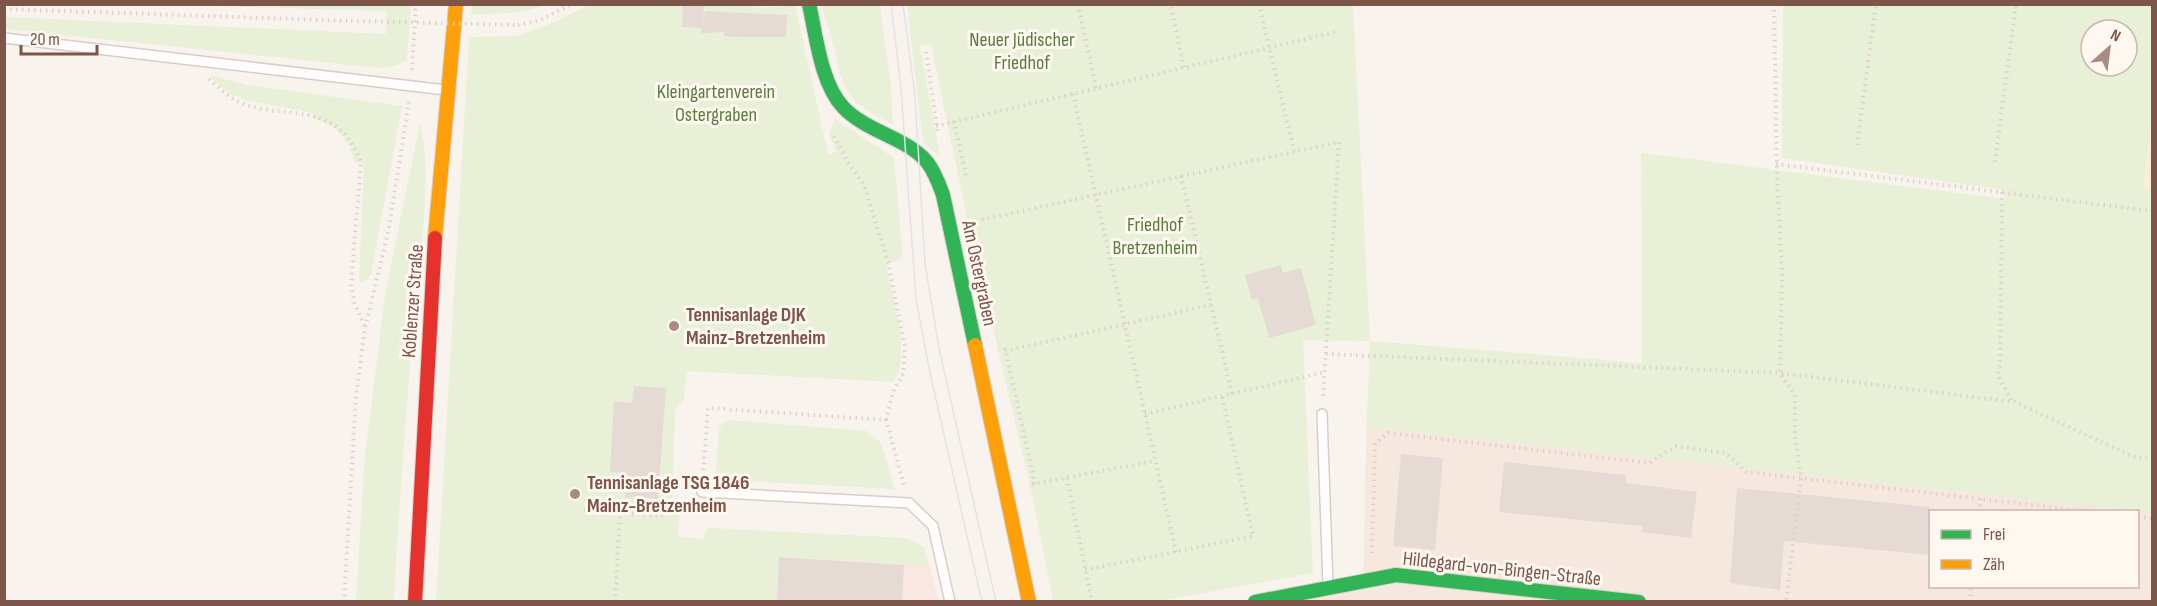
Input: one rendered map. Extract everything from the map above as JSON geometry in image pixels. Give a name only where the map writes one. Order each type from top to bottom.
[{"type":"street","name":"Koblenzer Straße","points":[[415,602],[423,424],[446,90],[456,4]]},
{"type":"street","name":"Am Ostergraben","points":[[809,4],[823,60],[839,102],[846,110],[874,129],[918,152],[932,167],[943,195],[1029,602]]},
{"type":"street","name":"Hildegard-von-Bingen-Straße","points":[[1255,602],[1396,575],[1639,602]]},
{"type":"lane","points":[[4,38],[446,90]]},
{"type":"lane","points":[[1322,414],[1328,587]]},
{"type":"lane","points":[[702,492],[909,504],[933,526],[950,602]]},
{"type":"path","points":[[344,602],[356,396],[365,328],[389,228],[411,86],[416,4]]},
{"type":"path","points":[[4,9],[518,25],[540,20],[572,4]]},
{"type":"path","points":[[1078,4],[1096,88]]},
{"type":"path","points":[[1259,4],[1294,151]]},
{"type":"path","points":[[1774,4],[1776,164],[1782,275],[1780,373],[1795,395],[1795,435],[1801,479],[1786,602]]},
{"type":"path","points":[[1857,145],[1876,4]]},
{"type":"path","points":[[1995,162],[2016,4]]},
{"type":"path","points":[[1171,7],[1184,68]]},
{"type":"path","points":[[936,126],[1336,32]]},
{"type":"path","points":[[926,52],[939,142]]},
{"type":"path","points":[[204,62],[205,76],[233,100],[245,105],[317,117],[343,130],[354,145],[361,162],[351,285],[355,305],[365,328]]},
{"type":"path","points":[[1073,94],[1176,552]]},
{"type":"path","points":[[832,129],[849,164],[864,185],[888,262],[903,338],[905,361],[903,374],[893,392],[886,420],[909,504]]},
{"type":"path","points":[[969,223],[1339,142],[1322,414]]},
{"type":"path","points":[[1776,164],[2152,211]]},
{"type":"path","points":[[1181,176],[1232,394]]},
{"type":"path","points":[[2002,192],[1998,376],[2013,402]]},
{"type":"path","points":[[1005,351],[1211,305]]},
{"type":"path","points":[[1326,354],[1780,373],[2013,402],[2134,457],[2152,459]]},
{"type":"path","points":[[1145,414],[1324,372]]},
{"type":"path","points":[[1085,570],[1253,536],[1222,396]]},
{"type":"path","points":[[584,510],[665,516],[667,479],[673,479],[702,492],[708,408],[886,420]]},
{"type":"path","points":[[1372,578],[1375,444],[1388,434],[1649,464],[1676,446],[1726,453],[1746,472],[2077,510]]},
{"type":"path","points":[[1030,485],[1155,460]]},
{"type":"path","points":[[1067,478],[1092,602]]},
{"type":"path","points":[[1979,510],[1981,498]]},
{"type":"path","points":[[615,602],[620,513]]},
{"type":"shaded area","points":[[1367,405],[2152,499],[2152,601],[1300,602],[1363,589]]},
{"type":"shaded area","points":[[779,557],[929,565],[939,601],[777,602]]},
{"type":"green space","points":[[472,4],[546,5],[518,12],[471,14]]},
{"type":"green space","name":"Kleingartenverein Ostergraben","points":[[747,4],[766,7],[795,5],[828,154],[836,152],[829,134],[835,119],[894,158],[903,258],[886,265],[899,326],[901,360],[898,373],[892,382],[687,371],[684,400],[675,409],[672,505],[680,506],[678,537],[705,539],[704,534],[708,528],[907,538],[924,547],[929,565],[780,557],[777,601],[436,602],[469,37],[517,36],[557,21],[588,5]]},
{"type":"green space","points":[[179,5],[411,5],[407,60],[396,66],[380,68],[5,29],[5,17],[386,34],[387,11]]},
{"type":"green space","points":[[821,5],[880,5],[891,88],[893,124],[863,108],[847,90],[838,68]]},
{"type":"green space","name":"Friedhof Bretzenheim","points":[[907,5],[1353,5],[1370,341],[1303,340],[1313,573],[1159,601],[1053,601],[1030,485],[968,223],[931,44],[920,46],[940,157],[923,143]]},
{"type":"green space","points":[[1783,5],[2152,5],[2152,513],[1367,427],[1370,341],[1642,363],[1641,153],[2006,199],[2003,190],[1782,158]]},
{"type":"green space","points":[[211,75],[247,85],[402,106],[372,269],[370,276],[362,283],[359,280],[364,164],[355,163],[341,134],[329,125],[313,119],[313,113],[246,100],[232,95],[212,79]]},
{"type":"green space","points":[[420,123],[425,165],[424,213],[406,416],[394,601],[356,602],[364,465],[385,295]]},
{"type":"green space","points":[[728,420],[867,431],[881,443],[895,489],[722,480],[716,472],[719,427]]},
{"type":"sand","points":[[2152,114],[2152,189],[2143,188]]},
{"type":"building","points":[[683,4],[704,4],[703,22],[705,11],[787,15],[786,37],[724,36],[724,32],[701,33],[702,28],[682,27]]},
{"type":"building","points":[[1281,265],[1283,273],[1301,268],[1316,325],[1269,338],[1258,298],[1252,300],[1245,275]]},
{"type":"building","points":[[634,386],[666,388],[658,499],[625,497],[626,473],[610,472],[614,401],[632,403]]},
{"type":"building","points":[[1401,454],[1443,458],[1435,550],[1393,546]]},
{"type":"building","points":[[1504,462],[1626,475],[1626,483],[1697,492],[1691,538],[1642,532],[1643,526],[1499,512]]},
{"type":"building","points":[[1737,488],[1930,507],[1929,555],[1784,541],[1780,590],[1730,583]]},
{"type":"building","points":[[779,557],[904,565],[902,602],[777,602]]},
{"type":"tram line","points":[[891,4],[901,88],[916,299],[930,373],[982,602]]},
{"type":"tram line","points":[[903,4],[915,96],[925,264],[939,348],[996,602]]},
{"type":"traffic: fast","points":[[809,4],[824,72],[829,86],[843,107],[863,123],[919,154],[935,174],[943,195],[975,345]]},
{"type":"traffic: fast","points":[[1255,602],[1396,575],[1639,602]]},
{"type":"traffic: slow","points":[[435,238],[456,4]]},
{"type":"traffic: slow","points":[[975,345],[1029,602]]},
{"type":"traffic: jam","points":[[415,602],[435,238]]},
{"type":"place","name":"Tennisanlage DJK Mainz-Bretzenheim","points":[[674,326]]},
{"type":"place","name":"Tennisanlage TSG 1846 Mainz-Bretzenheim","points":[[575,494]]},
{"type":"park label","name":"Neuer Jüdischer Friedhof","points":[[1022,50]]}]
